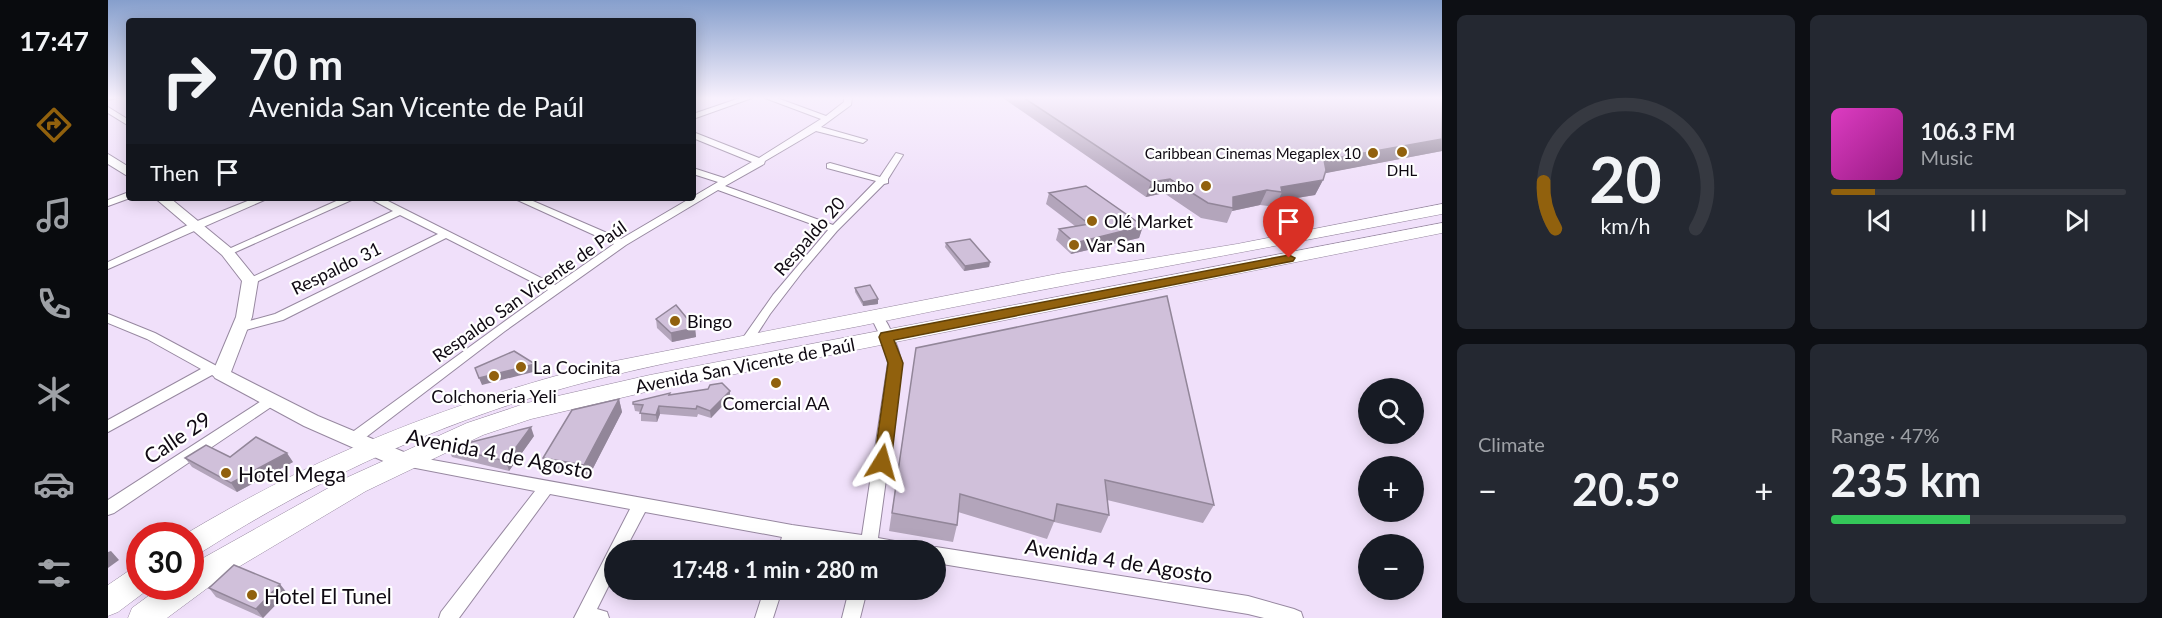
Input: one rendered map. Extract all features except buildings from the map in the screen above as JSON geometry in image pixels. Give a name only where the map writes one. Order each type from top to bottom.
[{"type":"main road","points":[[108,158],[126,171]]},
{"type":"main road","points":[[166,201],[227,252],[250,281],[250,299],[242,327],[217,372]]},
{"type":"main road","name":"Avenida San Vicente de Paúl","points":[[204,536],[360,444],[556,382],[876,315],[1442,209]]},
{"type":"main road","name":"Avenida San Vicente de Paúl","points":[[204,573],[298,517],[404,461],[475,429],[527,411],[650,383],[1442,228]]},
{"type":"main road","name":"Avenida 4 de Agosto","points":[[217,372],[269,401],[360,444],[404,461]]},
{"type":"main road","points":[[108,602],[126,589]]},
{"type":"main road","points":[[143,618],[167,600]]},
{"type":"street","points":[[815,128],[863,140]]},
{"type":"street","name":"Respaldo San Vicente de Paúl","points":[[696,201],[815,128]]},
{"type":"street","points":[[696,136],[761,162]]},
{"type":"street","name":"Respaldo 20","points":[[746,342],[765,311],[835,229],[885,180],[899,155]]},
{"type":"street","points":[[830,166],[885,180]]},
{"type":"street","points":[[696,172],[835,229]]},
{"type":"street","points":[[108,203],[126,196]]},
{"type":"street","points":[[108,266],[194,225],[256,201]]},
{"type":"street","points":[[227,252],[344,201]]},
{"type":"street","points":[[379,201],[557,290]]},
{"type":"street","points":[[527,201],[622,243]]},
{"type":"street","name":"Respaldo San Vicente de Paúl","points":[[360,444],[501,328],[622,243],[695,201]]},
{"type":"street","points":[[250,281],[399,212]]},
{"type":"street","name":"Respaldo 31","points":[[242,327],[279,316],[444,235]]},
{"type":"street","points":[[869,540],[895,363],[876,315]]},
{"type":"street","name":"Avenida 4 de Agosto","points":[[108,318],[151,336],[217,372]]},
{"type":"street","points":[[108,427],[217,372]]},
{"type":"street","name":"Calle 29","points":[[108,508],[269,401]]},
{"type":"street","name":"Avenida 4 de Agosto","points":[[404,461],[546,488],[641,502],[835,540]]},
{"type":"street","points":[[448,618],[546,488]]},
{"type":"street","points":[[622,540],[641,502]]},
{"type":"street","points":[[789,540],[792,531]]},
{"type":"street","name":"Avenida 4 de Agosto","points":[[946,557],[1294,618]]},
{"type":"street","points":[[589,617],[604,581]]},
{"type":"street","points":[[764,618],[770,600]]},
{"type":"street","points":[[851,618],[856,600]]},
{"type":"place","name":"DHL","points":[[1402,152]]},
{"type":"place","name":"Caribbean Cinemas Megaplex 10","points":[[1373,153]]},
{"type":"place","name":"Jumbo","points":[[1206,186]]},
{"type":"place","name":"Olé Market","points":[[1092,221]]},
{"type":"place","name":"Var San","points":[[1074,245]]},
{"type":"place","name":"Bingo","points":[[675,321]]},
{"type":"place","name":"La Cocinita","points":[[521,367]]},
{"type":"place","name":"Colchoneria Yeli","points":[[494,376]]},
{"type":"place","name":"Comercial AA","points":[[776,383]]},
{"type":"place","name":"Hotel Mega","points":[[226,473]]},
{"type":"place","name":"Hotel El Tunel","points":[[252,595]]},
{"type":"route","points":[[882,462],[895,363],[892,348],[886,337],[1289,258]]}]
